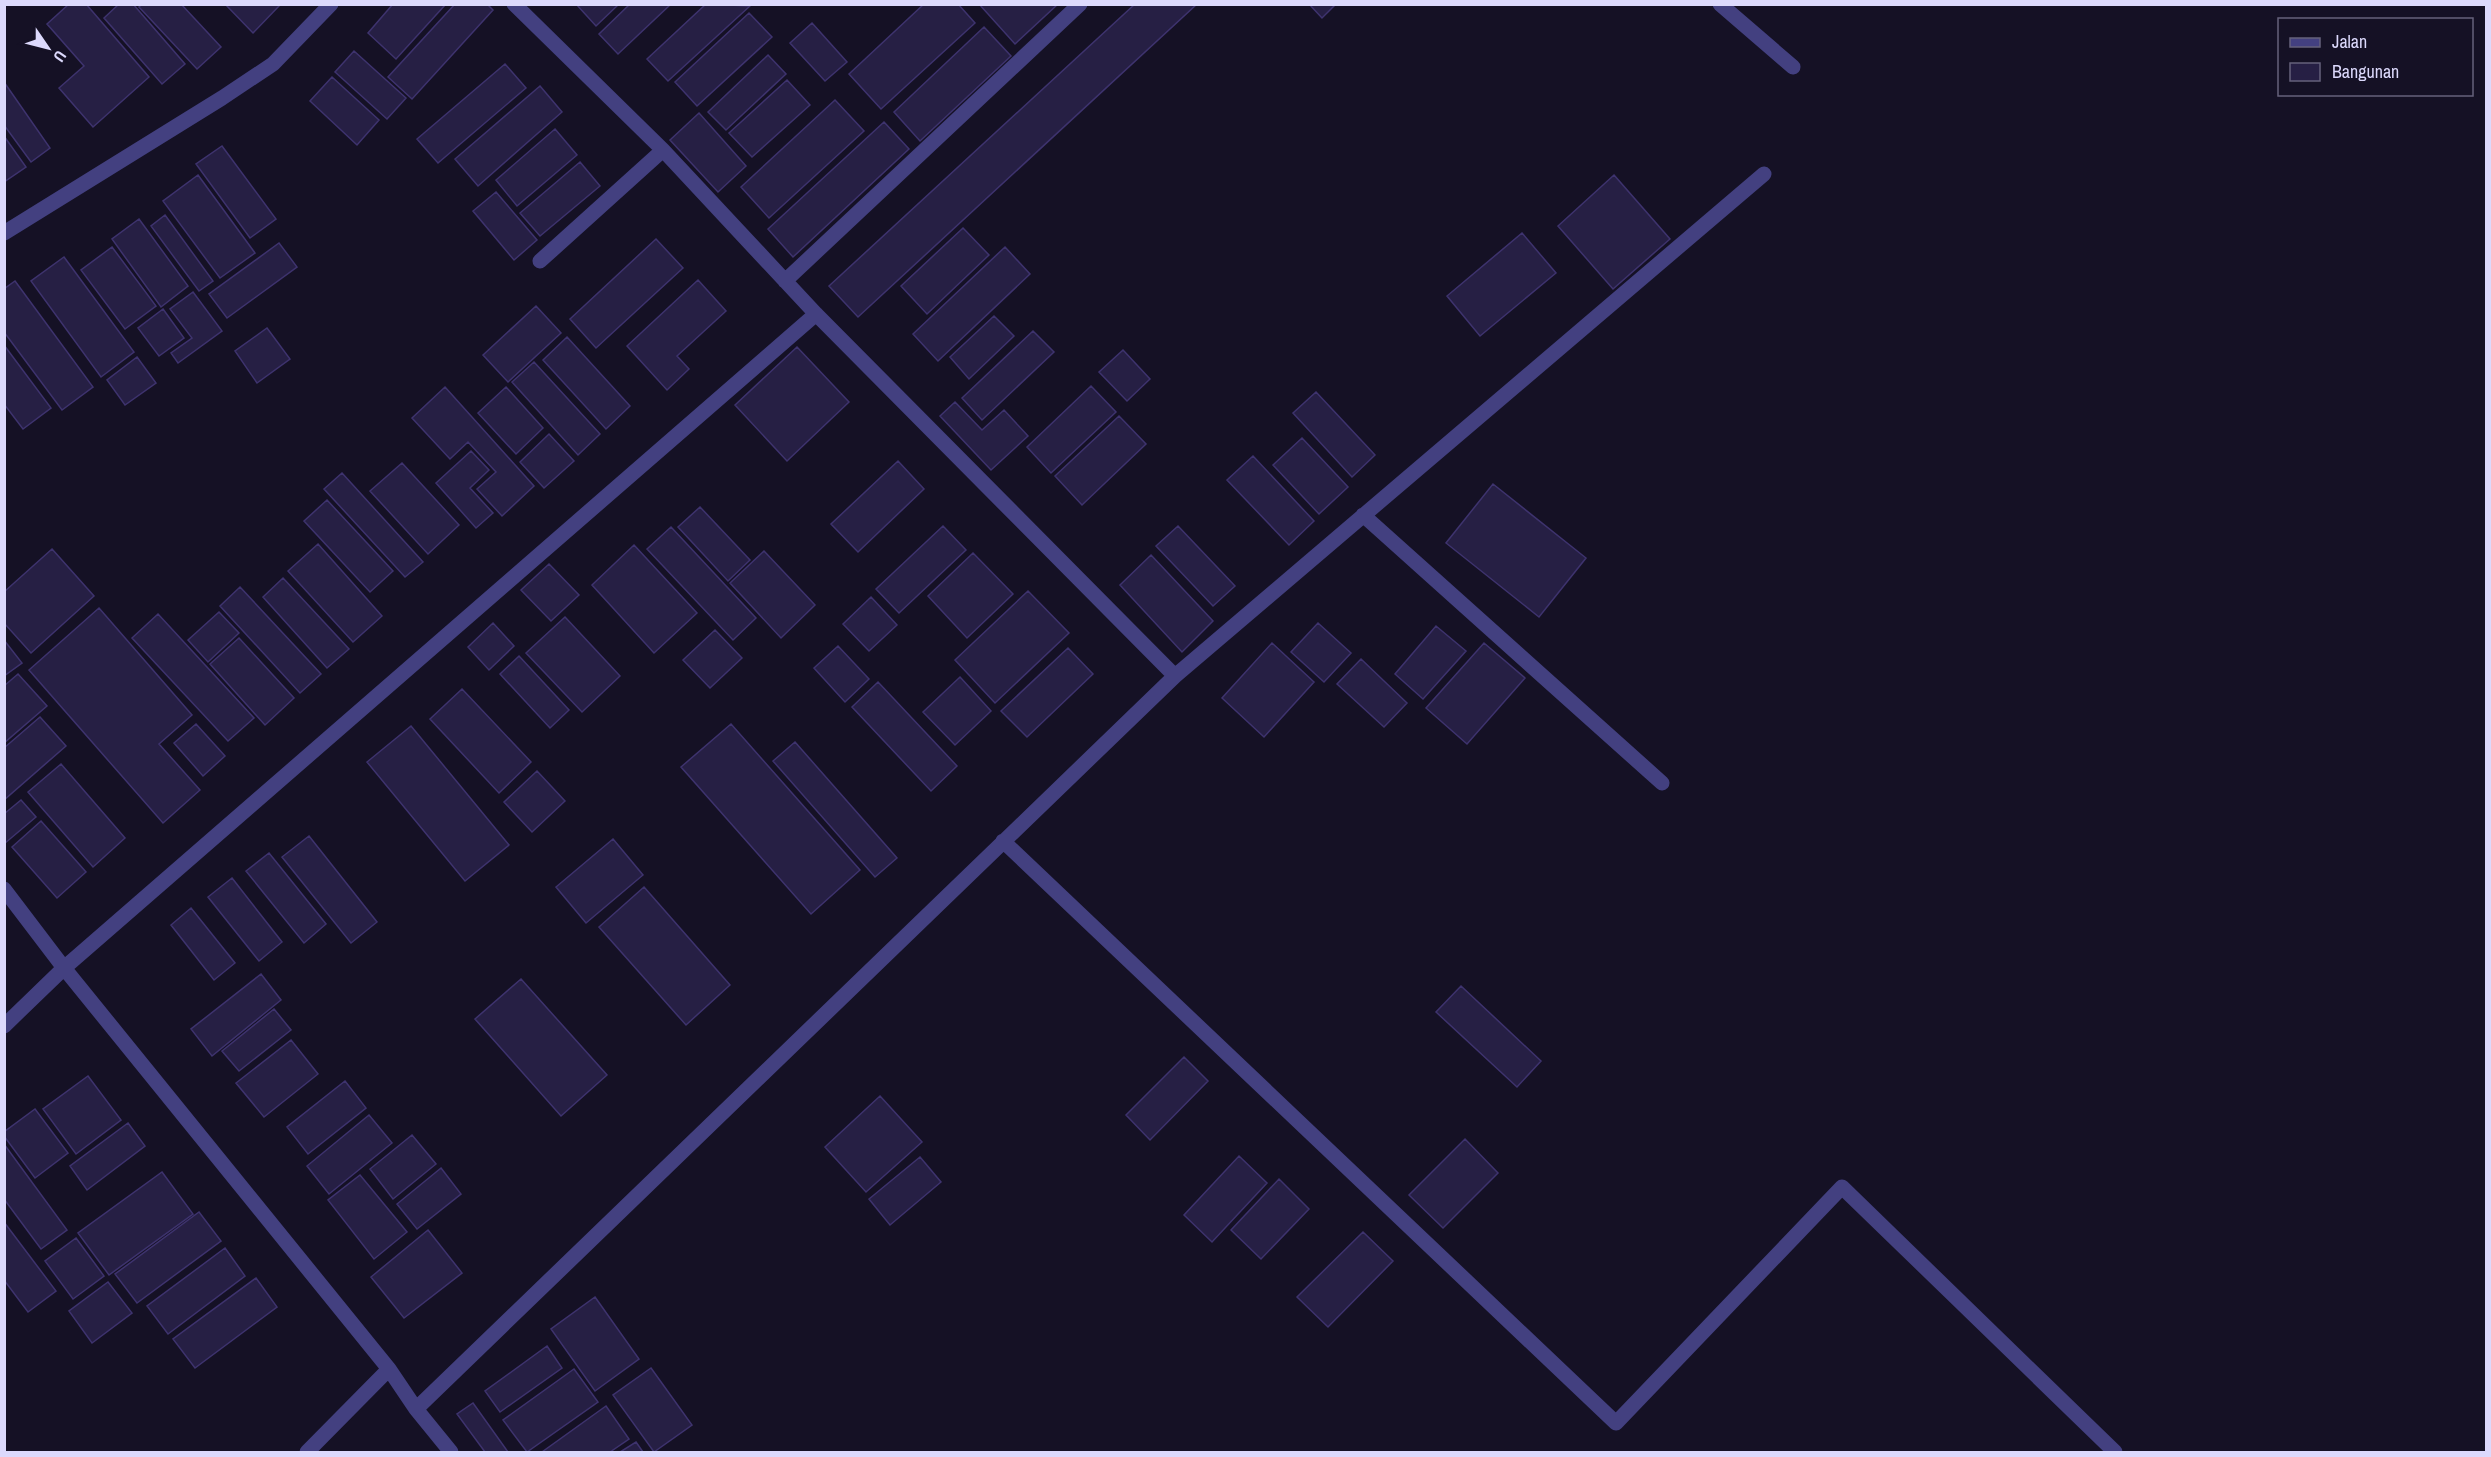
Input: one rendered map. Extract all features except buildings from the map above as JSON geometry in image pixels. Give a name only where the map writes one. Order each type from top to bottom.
[{"type":"street","points":[[4,233],[273,64],[331,4]]},
{"type":"street","points":[[514,4],[663,150],[816,314],[1175,676]]},
{"type":"street","points":[[785,281],[1080,4]]},
{"type":"street","points":[[1720,4],[1793,67]]},
{"type":"street","points":[[540,261],[663,150]]},
{"type":"street","points":[[416,1409],[1175,676],[1764,174]]},
{"type":"street","points":[[4,1026],[64,968],[816,314]]},
{"type":"street","points":[[1363,515],[1662,783]]},
{"type":"street","points":[[1003,841],[1616,1423],[1842,1186],[2115,1452]]},
{"type":"street","points":[[4,889],[64,968],[389,1369],[416,1409],[451,1452]]},
{"type":"street","points":[[307,1452],[389,1369]]}]
